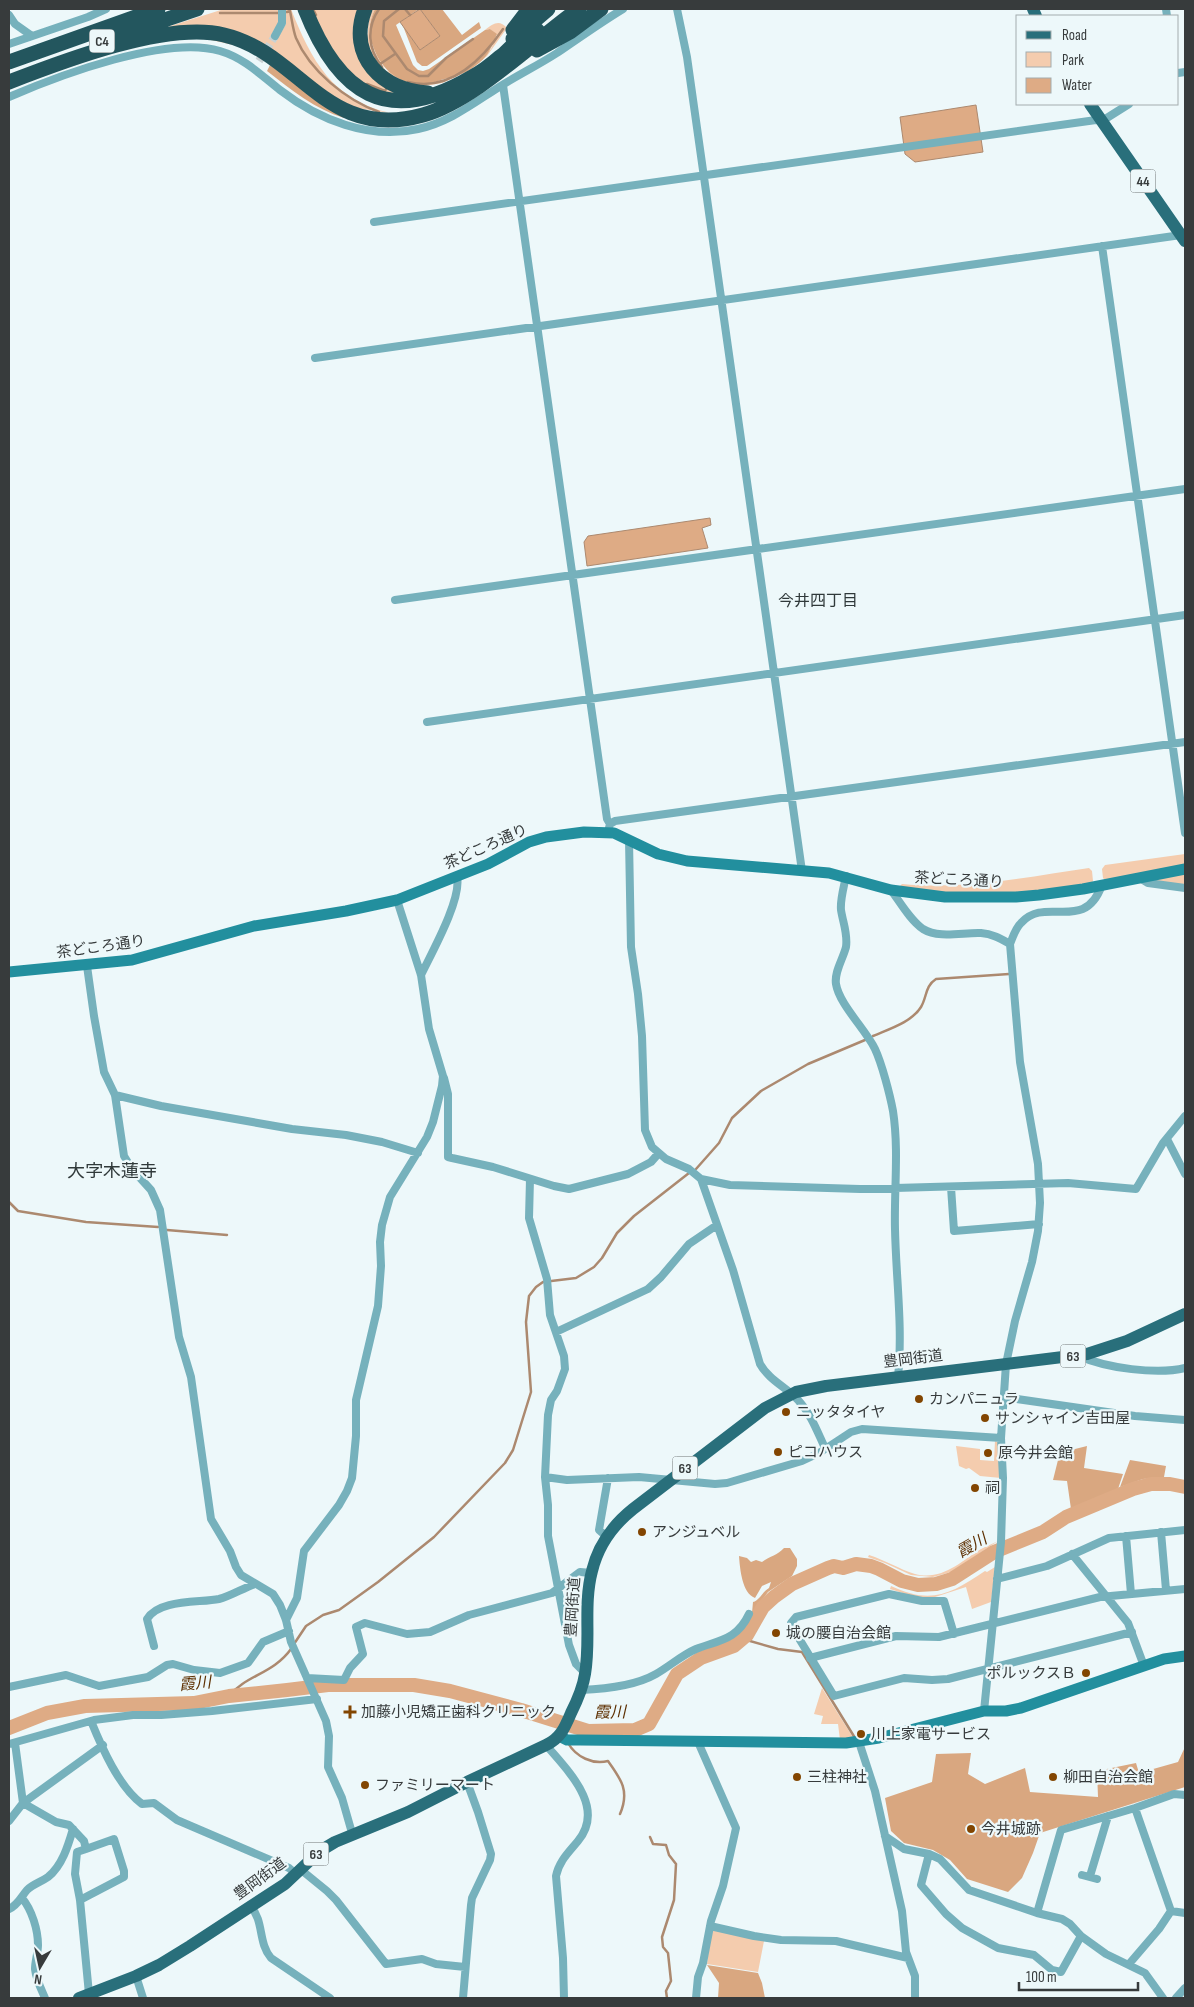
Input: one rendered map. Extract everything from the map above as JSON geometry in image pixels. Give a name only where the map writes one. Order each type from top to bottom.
[{"type":"highway","points":[[88,33],[142,9]]},
{"type":"highway","name":"C4","points":[[9,62],[158,9]]},
{"type":"highway","name":"C4","points":[[9,75],[197,9]]},
{"type":"highway","points":[[297,9],[309,37],[324,63],[341,83],[358,95],[382,105],[411,109],[430,107],[456,100]]},
{"type":"highway","points":[[305,9],[317,38],[341,73],[360,88],[378,96],[400,101],[420,100],[443,92],[471,78],[514,63],[570,32],[601,9]]},
{"type":"highway","points":[[366,9],[361,25],[361,40],[366,56],[376,72],[385,81],[402,89],[421,92],[443,92]]},
{"type":"highway","points":[[497,69],[510,38],[528,9]]},
{"type":"highway","points":[[510,38],[538,9]]},
{"type":"highway","points":[[510,38],[548,9]]},
{"type":"highway","points":[[510,38],[527,33],[558,9]]},
{"type":"highway","points":[[497,69],[499,59],[517,42],[532,35],[569,9]]},
{"type":"highway","points":[[9,82],[73,59],[117,46],[166,34],[200,31],[224,35],[251,46],[276,61],[324,99],[342,108],[363,116],[386,119],[409,118],[429,113],[456,100],[579,9]]},
{"type":"highway","points":[[514,63],[590,9]]},
{"type":"main road","name":"44","points":[[1091,105],[1183,238]]},
{"type":"main road","name":"豊岡街道","points":[[92,1995],[159,1965],[251,1907],[285,1884],[320,1851],[352,1834],[401,1815],[546,1746],[564,1728],[581,1690],[585,1673],[588,1594],[591,1572],[598,1553],[607,1537],[628,1513],[756,1414],[792,1394],[819,1387],[1077,1356],[1106,1349],[1127,1341],[1185,1314]]},
{"type":"street","points":[[9,44],[106,9]]},
{"type":"street","points":[[275,36],[282,23],[282,9]]},
{"type":"street","points":[[9,97],[109,60],[176,47],[194,46],[219,50],[256,64],[297,102],[312,111],[360,129],[388,132],[418,129],[447,120],[470,107],[497,69],[556,54],[623,9]]},
{"type":"street","points":[[677,9],[687,57],[802,871]]},
{"type":"street","points":[[9,14],[14,24],[32,36]]},
{"type":"street","points":[[497,69],[521,202],[609,828]]},
{"type":"street","points":[[374,222],[1096,120],[1102,121],[1126,105]]},
{"type":"street","points":[[315,358],[1102,246],[1183,238]]},
{"type":"street","points":[[1102,246],[1174,744],[1185,833]]},
{"type":"street","points":[[395,600],[1185,489]]},
{"type":"street","points":[[427,722],[1185,615]]},
{"type":"street","points":[[609,828],[615,822],[1185,742]]},
{"type":"street","name":"茶どころ通り","points":[[9,972],[88,966],[145,957],[254,926],[346,911],[398,900],[457,877],[502,857],[529,842],[546,837],[609,828],[658,854],[680,860],[846,876],[890,890],[945,897],[1006,897],[1073,891],[1185,869]]},
{"type":"street","points":[[630,840],[631,946],[642,1030],[644,1125],[649,1141],[658,1154],[670,1162],[689,1169],[701,1179],[740,1186],[825,1189],[1078,1183],[1136,1189],[1167,1139],[1185,1116]]},
{"type":"street","points":[[846,876],[841,909],[846,934],[846,945],[837,972],[836,983],[844,1001],[875,1050],[893,1117],[895,1231],[901,1339],[898,1377]]},
{"type":"street","points":[[421,975],[448,916],[458,884],[457,877]]},
{"type":"street","points":[[1140,878],[1148,883],[1185,888]]},
{"type":"street","points":[[984,1711],[1001,1542],[1003,1478],[1001,1438],[1006,1364],[1015,1321],[1032,1262],[1039,1224],[1040,1184],[1020,1062],[1010,944],[1016,929],[1028,917],[1039,913],[1085,909],[1098,897],[1102,885]]},
{"type":"street","points":[[890,890],[916,922],[927,931],[995,935],[1010,944]]},
{"type":"street","points":[[398,900],[421,975],[430,1029],[448,1090],[448,1157],[493,1167],[554,1186],[576,1188],[628,1174],[651,1162],[658,1154]]},
{"type":"street","points":[[88,966],[94,1016],[104,1072],[115,1095],[124,1156],[132,1169],[151,1190],[160,1210],[179,1337],[191,1377],[211,1519],[230,1551],[241,1575],[273,1594],[286,1620],[290,1630],[291,1642],[326,1721],[329,1736],[328,1767],[342,1798],[352,1834]]},
{"type":"street","points":[[286,1620],[297,1598],[304,1551],[339,1505],[352,1478],[356,1436],[356,1400],[378,1306],[382,1225],[390,1197],[418,1153],[433,1122],[443,1076]]},
{"type":"street","points":[[115,1095],[161,1106],[292,1129],[382,1142],[418,1153]]},
{"type":"street","points":[[1167,1139],[1185,1174]]},
{"type":"street","points":[[530,1179],[529,1218],[547,1281],[550,1315],[564,1356],[565,1369],[557,1391],[551,1400],[548,1415],[545,1477],[548,1505],[548,1536],[570,1650],[576,1664],[585,1673]]},
{"type":"street","points":[[701,1179],[733,1270],[760,1364],[769,1375],[797,1398],[811,1416],[825,1448]]},
{"type":"street","points":[[951,1187],[954,1230],[1039,1224]]},
{"type":"street","points":[[556,1332],[648,1289],[661,1278],[690,1244],[717,1225]]},
{"type":"street","points":[[1077,1356],[1124,1369],[1185,1368]]},
{"type":"street","points":[[1003,1397],[1135,1416],[1185,1420]]},
{"type":"street","points":[[545,1477],[567,1480],[639,1477],[715,1484],[727,1483],[802,1461],[851,1432],[866,1429],[1001,1438]]},
{"type":"street","points":[[607,1537],[599,1530],[608,1478]]},
{"type":"street","points":[[997,1579],[1041,1568],[1099,1542],[1126,1536],[1185,1530]]},
{"type":"street","points":[[1160,1532],[1166,1590]]},
{"type":"street","points":[[1126,1536],[1131,1594]]},
{"type":"street","points":[[1072,1554],[1128,1623],[1144,1666]]},
{"type":"street","points":[[308,1680],[344,1680],[350,1668],[363,1654],[356,1627],[365,1623],[407,1634],[430,1632],[469,1615],[552,1594],[580,1572],[591,1572]]},
{"type":"street","points":[[154,1646],[147,1619],[156,1610],[188,1602],[220,1598],[255,1584]]},
{"type":"street","points":[[810,1658],[896,1636],[911,1635],[935,1638],[1106,1596],[1185,1589]]},
{"type":"street","points":[[954,1634],[944,1601],[922,1601],[889,1594],[794,1618],[792,1621],[792,1627],[834,1696],[904,1678],[943,1680],[1132,1632]]},
{"type":"street","points":[[581,1690],[623,1685],[647,1679],[688,1653],[730,1637],[742,1626],[749,1614]]},
{"type":"street","points":[[9,1687],[66,1675],[99,1686],[148,1677],[167,1665],[173,1664],[194,1670],[220,1673],[248,1663],[263,1642],[290,1630]]},
{"type":"street","points":[[564,1728],[573,1740],[829,1744],[859,1742],[984,1711],[1006,1711],[1020,1708],[1172,1657],[1185,1656]]},
{"type":"street","points":[[86,1849],[84,1840],[68,1825],[56,1822],[23,1803],[12,1743],[91,1721],[133,1715],[212,1712],[316,1696]]},
{"type":"street","points":[[91,1721],[122,1786],[142,1804],[154,1803],[177,1820],[298,1872],[336,1900],[386,1964],[422,1959],[436,1964],[466,1967]]},
{"type":"street","points":[[696,1998],[698,1976],[703,1963],[710,1926],[723,1886],[736,1828],[698,1742]]},
{"type":"street","points":[[859,1742],[875,1790],[902,1911],[908,1958],[915,1976],[915,1998]]},
{"type":"street","points":[[9,1820],[23,1803],[102,1745]]},
{"type":"street","points":[[546,1746],[574,1780],[589,1810],[588,1821],[583,1834],[560,1863],[556,1876],[563,1958],[564,1998]]},
{"type":"street","points":[[462,1998],[472,1898],[485,1872],[490,1854],[484,1829],[467,1782]]},
{"type":"street","points":[[1037,1913],[1061,1830],[1135,1808],[1174,1794],[1185,1796]]},
{"type":"street","points":[[1135,1808],[1170,1911]]},
{"type":"street","points":[[1090,1876],[1108,1816]]},
{"type":"street","points":[[9,1909],[33,1885],[48,1877],[64,1857],[73,1829]]},
{"type":"street","points":[[885,1836],[904,1849],[930,1854],[940,1859],[969,1890],[1037,1913],[1062,1919],[1106,1954],[1145,1973],[1163,1998]]},
{"type":"street","points":[[80,1900],[124,1877],[114,1839],[77,1852],[75,1874],[92,1995]]},
{"type":"street","points":[[930,1854],[921,1885],[946,1914],[962,1928],[998,1948],[1034,1955],[1052,1970],[1060,1972],[1081,1936]]},
{"type":"street","points":[[22,1898],[31,1912],[38,1944],[35,1966],[36,1975],[45,1998]]},
{"type":"street","points":[[251,1907],[255,1911],[262,1927],[266,1952],[270,1958],[330,1998]]},
{"type":"street","points":[[1170,1911],[1185,1913]]},
{"type":"street","points":[[1129,1964],[1158,1929],[1170,1911]]},
{"type":"street","points":[[710,1926],[781,1940],[836,1941],[908,1958]]},
{"type":"street","points":[[136,1976],[143,1998]]},
{"type":"street","points":[[1176,1998],[1185,1988]]},
{"type":"green space","points":[[224,9],[278,9],[280,20],[270,37],[276,41],[286,24],[286,9],[291,9],[307,45],[327,76],[354,99],[391,113],[348,107],[270,53],[161,29]]},
{"type":"green space","points":[[311,9],[361,9],[357,24],[388,87],[397,96],[365,85],[340,64]]},
{"type":"green space","points":[[372,9],[375,9],[370,26],[371,41],[386,71],[442,81],[464,72],[477,64],[470,70],[442,83],[420,87],[389,76],[372,57],[367,40],[369,17]]},
{"type":"green space","points":[[496,23],[504,25],[507,28],[487,56],[480,62],[491,49],[497,35],[490,29],[485,30]]},
{"type":"green space","points":[[1185,854],[1185,885],[1107,882],[1103,878],[1102,869],[1105,865]]},
{"type":"green space","points":[[1089,868],[1092,871],[1093,881],[1090,885],[1028,894],[952,895],[899,887],[902,884],[949,885],[996,882]]},
{"type":"green space","points":[[995,1441],[999,1443],[1001,1478],[980,1476],[969,1468],[966,1469],[959,1466],[956,1446],[980,1449],[980,1460],[994,1461]]},
{"type":"green space","points":[[998,1541],[951,1572],[933,1577],[911,1575],[868,1557],[869,1555],[875,1557],[915,1574],[934,1575],[950,1569],[981,1549]]},
{"type":"green space","points":[[995,1567],[991,1602],[972,1609],[966,1587],[935,1597],[915,1597],[890,1589],[891,1586],[918,1595],[940,1594],[962,1586],[985,1571],[987,1572]]},
{"type":"green space","points":[[822,1688],[854,1739],[840,1740],[838,1724],[821,1724],[823,1716],[814,1714]]},
{"type":"green space","points":[[714,1930],[764,1941],[758,1972],[707,1964],[711,1932]]},
{"type":"shaded area","points":[[375,9],[419,9],[396,25],[413,65],[418,70],[429,69],[485,30],[490,29],[497,34],[490,50],[476,66],[457,76],[426,84],[417,84],[401,80],[382,64],[378,57],[370,34],[371,19]]},
{"type":"shaded area","points":[[420,9],[442,9],[462,35],[479,22],[481,28],[427,66],[422,66],[417,62],[403,26],[420,50],[440,36]]},
{"type":"shaded area","points":[[270,65],[345,117],[323,110],[294,92],[267,71]]},
{"type":"shaded area","points":[[1087,1446],[1084,1468],[1123,1474],[1118,1489],[1071,1509],[1067,1481],[1053,1480],[1058,1460],[1063,1452]]},
{"type":"shaded area","points":[[1130,1460],[1166,1466],[1164,1477],[1143,1479],[1120,1487]]},
{"type":"shaded area","points":[[784,1548],[790,1548],[797,1559],[797,1566],[792,1576],[768,1592],[752,1613],[753,1602],[769,1588],[771,1582],[762,1586],[755,1598],[751,1595],[742,1580],[739,1556],[747,1558],[751,1562],[756,1560],[762,1562]]},
{"type":"shaded area","points":[[1185,1747],[1185,1787],[1040,1833],[1022,1878],[1008,1892],[967,1879],[950,1860],[933,1850],[904,1843],[891,1831],[885,1798],[932,1782],[936,1754],[971,1753],[968,1774],[985,1784],[1025,1768],[1030,1792],[1098,1797],[1097,1771],[1136,1763],[1139,1773],[1178,1762]]},
{"type":"shaded area","points":[[707,1965],[758,1973],[765,1998],[718,1998],[719,1983]]},
{"type":"water","points":[[420,9],[440,36],[420,50],[400,22]]},
{"type":"water","points":[[976,105],[983,152],[915,162],[905,154],[900,117]]},
{"type":"water","points":[[710,518],[711,525],[702,528],[708,548],[587,566],[584,542],[588,536]]},
{"type":"waterway","points":[[313,9],[316,15]]},
{"type":"waterway","points":[[379,9],[372,24],[370,38],[371,46],[382,67]]},
{"type":"waterway","points":[[399,9],[384,21],[383,36],[407,69],[419,76],[428,76],[446,58],[473,39]]},
{"type":"waterway","points":[[405,9],[410,15]]},
{"type":"waterway","points":[[287,12],[290,11],[295,35],[302,50],[320,73],[330,83],[354,100],[379,112]]},
{"type":"waterway","points":[[220,13],[279,13]]},
{"type":"waterway","points":[[408,82],[423,84],[451,78],[475,62],[495,41],[503,29]]},
{"type":"waterway","points":[[380,64],[395,54]]},
{"type":"waterway","points":[[367,84],[385,91],[386,89]]},
{"type":"waterway","points":[[873,1036],[900,1025],[912,1017],[921,1007],[928,988],[936,979],[1009,974]]},
{"type":"waterway","points":[[696,1169],[719,1143],[732,1118],[761,1091],[808,1064],[865,1040]]},
{"type":"waterway","points":[[294,1644],[306,1626],[323,1615],[339,1610],[378,1582],[434,1537],[505,1463],[513,1450],[531,1392],[526,1322],[529,1296],[543,1282],[576,1278],[594,1267],[602,1258],[617,1233],[634,1216],[689,1173]]},
{"type":"waterway","points":[[9,1202],[18,1211],[86,1222],[158,1227]]},
{"type":"waterway","points":[[167,1230],[227,1235]]},
{"type":"waterway","name":"霞川","points":[[9,1728],[47,1713],[85,1706],[194,1703],[229,1696],[328,1685],[414,1685],[450,1691],[521,1710],[588,1731],[635,1730],[649,1724],[677,1674],[701,1658],[734,1646],[747,1635],[763,1607],[774,1597],[792,1584],[828,1568],[834,1566],[843,1568],[856,1564],[871,1566],[902,1581],[918,1585],[936,1584],[952,1579],[994,1552],[1043,1532],[1066,1517],[1133,1489],[1151,1484],[1170,1484],[1185,1487]]},
{"type":"waterway","points":[[743,1639],[778,1649],[802,1652],[855,1738]]},
{"type":"waterway","points":[[229,1696],[243,1683],[276,1664],[291,1649]]},
{"type":"waterway","points":[[568,1743],[571,1748],[585,1759],[597,1762],[608,1761],[623,1786],[624,1799],[620,1814]]},
{"type":"waterway","points":[[650,1837],[653,1844],[666,1845],[669,1855],[676,1864],[674,1900],[662,1937],[663,1947],[668,1953],[671,1981],[666,1991],[667,1998]]},
{"type":"tunnel","points":[[259,61],[275,36]]},
{"type":"place","name":"カンパニュラ","points":[[919,1399]]},
{"type":"place","name":"ニッタタイヤ","points":[[786,1412]]},
{"type":"place","name":"サンシャイン吉田屋","points":[[985,1418]]},
{"type":"place","name":"ピコハウス","points":[[778,1452]]},
{"type":"place","name":"原今井会館","points":[[988,1453]]},
{"type":"place","name":"祠","points":[[975,1488]]},
{"type":"place","name":"アンジュベル","points":[[642,1532]]},
{"type":"place","name":"城の腰自治会館","points":[[776,1633]]},
{"type":"place","name":"ポルックスＢ","points":[[1086,1673]]},
{"type":"place","name":"加藤小児矯正歯科クリニック","points":[[350,1712]]},
{"type":"place","name":"川上家電サービス","points":[[861,1734]]},
{"type":"place","name":"三柱神社","points":[[797,1777]]},
{"type":"place","name":"柳田自治会館","points":[[1053,1777]]},
{"type":"place","name":"ファミリーマート","points":[[365,1785]]},
{"type":"place","name":"今井城跡","points":[[971,1829]]},
{"type":"district","name":"今井四丁目","points":[[818,601]]},
{"type":"district","name":"大字木蓮寺","points":[[112,1171]]}]
